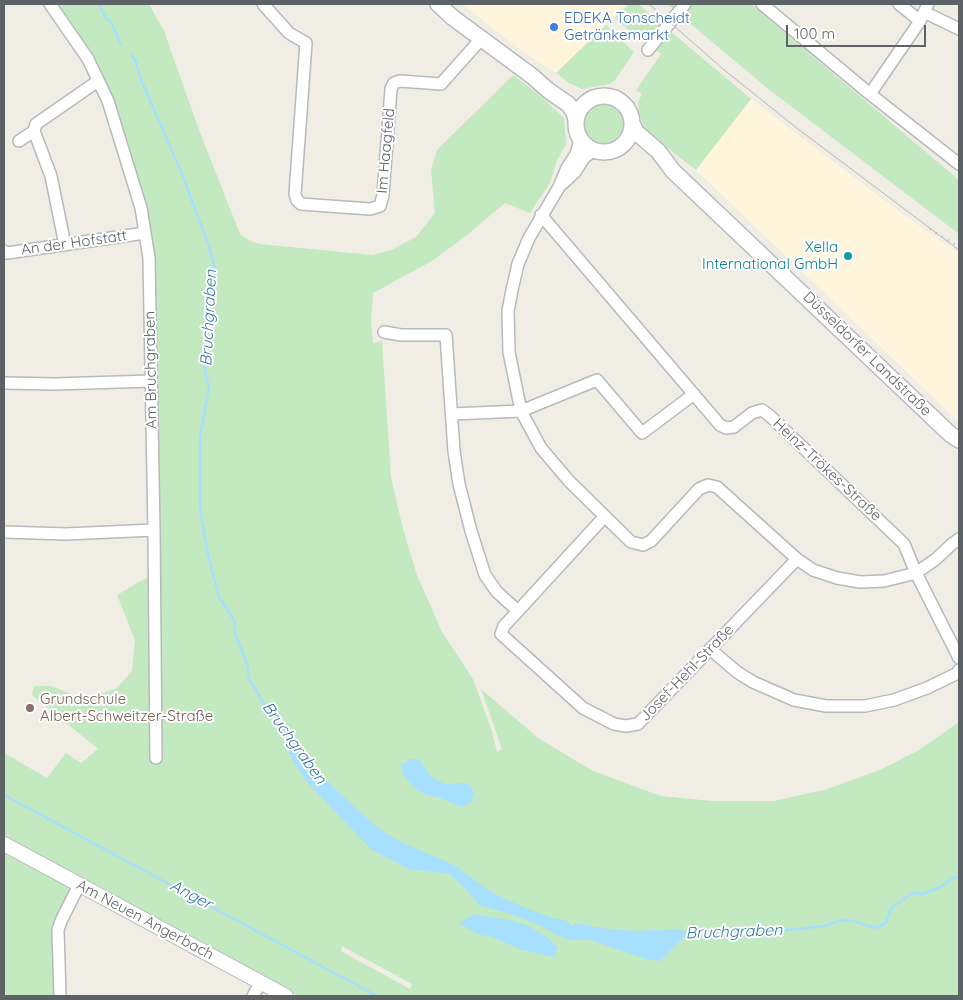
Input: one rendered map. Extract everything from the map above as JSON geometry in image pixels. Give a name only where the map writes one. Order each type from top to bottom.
[{"type":"main road","points":[[438,4],[481,39],[568,104],[574,112],[580,140],[585,145],[594,150],[609,152],[623,145],[629,136],[632,123],[628,110],[619,100],[606,96],[582,100],[532,76]]},
{"type":"main road","points":[[576,120],[581,108],[590,100]]},
{"type":"main road","name":"Düsseldorfer Landstraße","points":[[632,123],[636,132],[658,151],[673,171]]},
{"type":"main road","name":"Düsseldorfer Landstraße","points":[[623,145],[639,148],[673,171],[955,437],[959,448]]},
{"type":"street","name":"Am Bruchgraben","points":[[50,4],[88,59],[108,101],[141,208],[149,258],[156,758]]},
{"type":"street","name":"Im Haagfeld","points":[[263,4],[289,33],[306,43],[295,194],[301,204],[370,209],[380,206],[383,195],[391,89],[394,83],[400,81],[442,84],[481,39]]},
{"type":"street","points":[[648,50],[685,4]]},
{"type":"street","points":[[762,4],[870,94],[959,164]]},
{"type":"street","points":[[899,4],[924,12],[959,29]]},
{"type":"street","points":[[870,94],[924,12]]},
{"type":"street","points":[[65,245],[51,176],[34,131],[36,124],[98,81]]},
{"type":"street","points":[[19,141],[34,131]]},
{"type":"street","points":[[580,140],[576,154],[541,215],[518,264],[508,311],[509,352],[522,411],[541,448],[569,481],[631,542],[643,545],[651,542],[699,489],[708,485],[717,487],[797,559],[813,570],[837,578],[860,582],[884,581],[916,573],[955,542],[959,532]]},
{"type":"street","points":[[558,187],[574,172],[584,158],[594,150]]},
{"type":"street","name":"Heinz-Trökes-Straße","points":[[541,215],[720,425],[726,428],[734,427],[752,413],[762,410],[904,544],[916,573],[959,658]]},
{"type":"street","name":"An der Hofstatt","points":[[4,251],[8,253],[145,233]]},
{"type":"street","points":[[384,332],[401,336],[446,335],[454,451],[459,484],[478,559],[497,592],[518,611]]},
{"type":"street","points":[[452,414],[522,411],[597,380],[642,433],[694,394]]},
{"type":"street","points":[[4,382],[55,384],[150,381]]},
{"type":"street","name":"Josef-Hehl-Straße","points":[[605,516],[504,626],[501,634],[583,708],[614,724],[626,726],[638,724],[797,559]]},
{"type":"street","points":[[4,532],[66,534],[154,530]]},
{"type":"street","points":[[710,649],[737,672],[753,682],[794,700],[826,706],[865,706],[894,700],[927,688],[959,670]]},
{"type":"street","name":"Am Neuen Angerbach","points":[[4,844],[286,996]]},
{"type":"street","points":[[60,996],[58,930],[80,885]]},
{"type":"street","points":[[253,996],[260,983]]},
{"type":"shaded area","points":[[462,4],[627,4],[556,73],[518,48]]},
{"type":"shaded area","points":[[751,99],[888,203],[959,254],[959,422],[696,170]]},
{"type":"green space","points":[[58,4],[149,4],[164,31],[199,130],[240,234],[248,240],[260,244],[372,255],[391,250],[416,237],[435,213],[431,170],[437,150],[513,75],[538,94],[564,118],[566,145],[557,160],[550,183],[530,213],[505,203],[432,261],[373,293],[371,320],[373,343],[382,341],[391,477],[403,529],[417,575],[442,632],[473,679],[492,731],[497,752],[502,749],[481,689],[538,738],[593,771],[661,796],[712,801],[774,801],[824,790],[880,770],[919,750],[959,722],[959,996],[299,996],[71,876],[68,893],[53,924],[56,996],[4,996],[4,753],[47,778],[66,753],[81,763],[98,749],[32,695],[34,686],[51,686],[84,699],[117,688],[132,671],[135,640],[117,595],[158,571],[155,324],[127,143],[98,62]],"holes":[[[342,946],[412,984],[410,989],[341,951]]]},
{"type":"green space","points":[[629,4],[638,4],[751,99],[696,170],[645,131],[638,107],[642,94],[636,90],[661,54],[615,18]]},
{"type":"green space","points":[[667,4],[751,4],[959,180],[959,234],[767,88]]},
{"type":"green space","points":[[606,25],[634,52],[615,80],[609,84],[582,89],[569,83],[556,73]]},
{"type":"green space","points":[[604,100],[617,104],[623,110],[627,123],[623,136],[617,142],[604,146],[591,142],[585,136],[581,123],[585,110],[591,104]]},
{"type":"water","points":[[289,729],[299,742],[306,758],[335,789],[373,824],[399,841],[454,865],[491,892],[552,918],[565,920],[572,926],[577,923],[600,928],[637,931],[676,929],[689,932],[660,961],[649,960],[587,939],[572,940],[556,935],[544,927],[511,914],[479,905],[450,874],[409,869],[372,850],[306,781],[292,760],[283,733]]},
{"type":"water","points":[[410,759],[419,759],[430,775],[444,784],[467,783],[472,788],[474,795],[470,803],[462,807],[418,791],[403,775],[401,765]]},
{"type":"water","points":[[474,914],[514,921],[529,926],[549,939],[558,948],[554,957],[522,950],[492,937],[477,934],[459,923]]},
{"type":"waterway","name":"Bruchgraben","points":[[99,4],[106,18],[111,22],[121,45]]},
{"type":"waterway","name":"Bruchgraben","points":[[131,55],[135,60],[142,82],[182,174],[210,249],[214,266],[210,334],[204,362],[209,387],[200,437],[200,510],[208,555],[219,597],[234,620],[235,633],[248,667],[249,679],[261,699],[286,732]]},
{"type":"waterway","name":"Anger","points":[[4,795],[377,996]]},
{"type":"waterway","name":"Bruchgraben","points":[[686,932],[710,930],[788,930],[824,926],[841,920],[853,921],[875,928],[886,923],[891,908],[913,893],[922,894],[941,887],[953,878],[959,877]]},
{"type":"tram line","points":[[649,4],[723,69],[798,129],[959,250]]},
{"type":"railway","points":[[930,229],[959,247]]},
{"type":"place","name":"EDEKA Tonscheidt Getränkemarkt","points":[[554,27]]},
{"type":"place","name":"Xella International GmbH","points":[[848,256]]},
{"type":"place","name":"Grundschule Albert-Schweitzer-Straße","points":[[30,708]]}]
